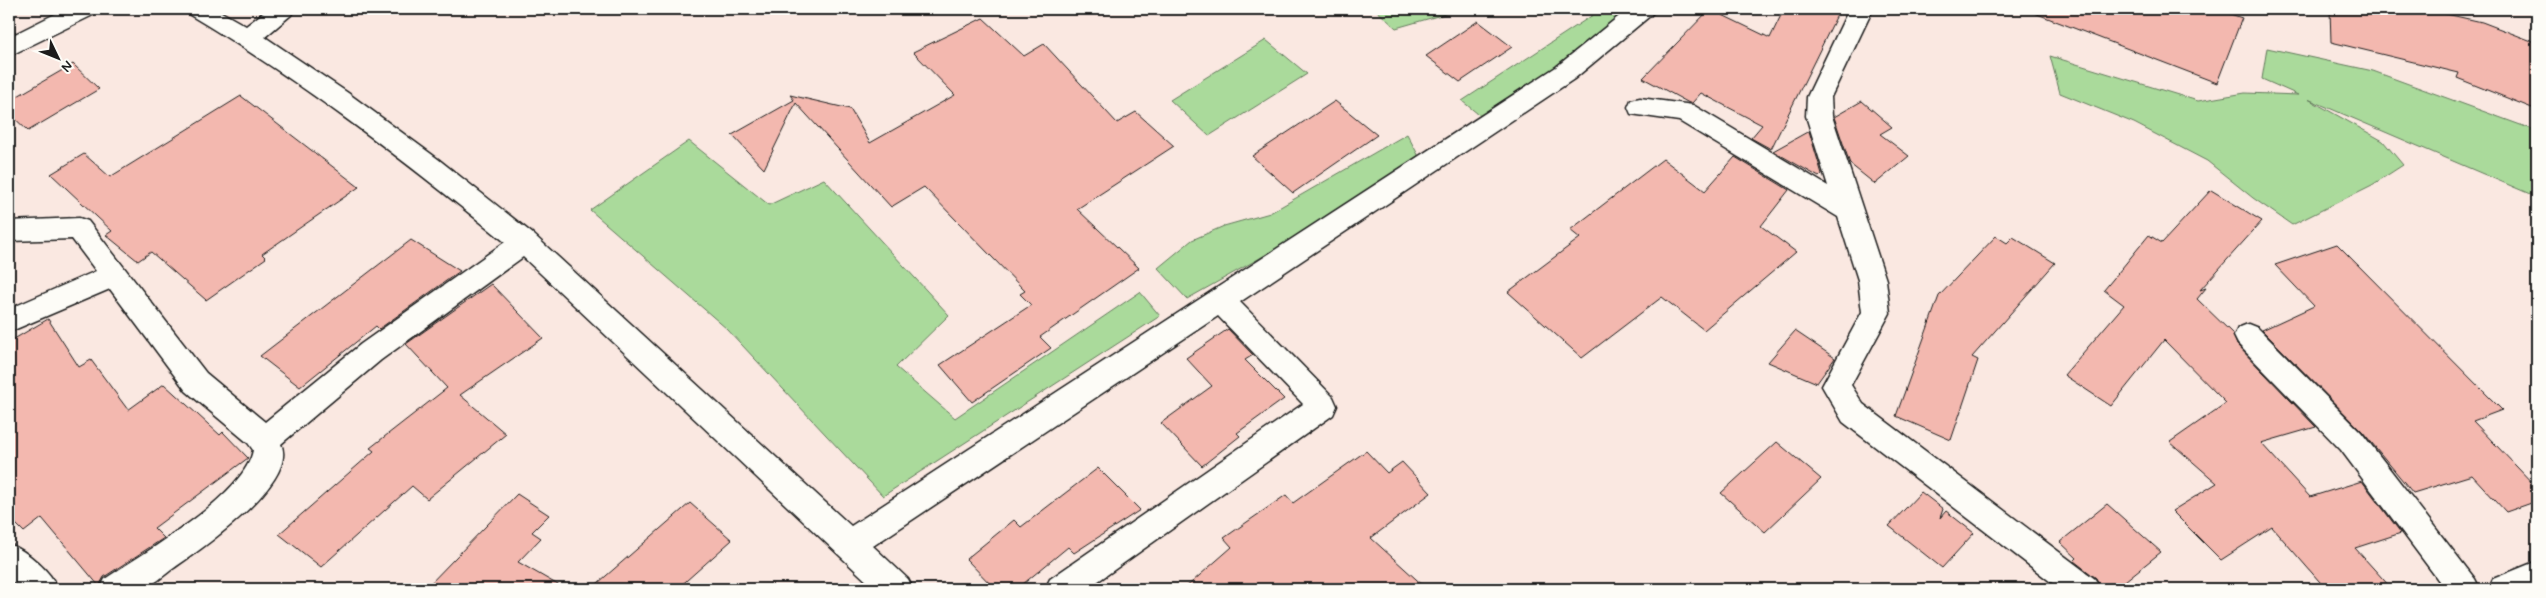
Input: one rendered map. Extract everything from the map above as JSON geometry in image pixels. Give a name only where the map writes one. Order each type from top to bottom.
[{"type":"street","points":[[9,47],[85,9]]},
{"type":"street","points":[[198,9],[339,99],[429,166],[524,242],[897,589]]},
{"type":"street","points":[[247,39],[283,9]]},
{"type":"street","points":[[849,545],[1565,73],[1643,9]]},
{"type":"street","points":[[1861,9],[1819,97],[1819,116],[1872,280],[1876,313],[1836,386],[1854,413],[2031,546],[2084,589]]},
{"type":"street","points":[[1640,107],[1684,112],[1850,211]]},
{"type":"street","points":[[9,231],[79,228],[196,382],[263,441],[268,448],[264,468],[252,485],[225,513],[116,589]]},
{"type":"street","points":[[263,441],[371,352],[524,242]]},
{"type":"street","points":[[9,321],[115,275]]},
{"type":"street","points":[[1061,589],[1323,406],[1220,300]]},
{"type":"street","points":[[2248,336],[2351,442],[2464,589]]},
{"type":"street","points":[[9,558],[42,589]]},
{"type":"street","points":[[2504,589],[2537,576]]},
{"type":"green space","points":[[1375,9],[1462,9],[1396,28]]},
{"type":"green space","points":[[1602,9],[1662,9],[1483,118],[1462,101]]},
{"type":"green space","points":[[1266,40],[1307,74],[1209,136],[1170,100]]},
{"type":"green space","points":[[2267,48],[2373,71],[2537,131],[2537,197],[2308,99],[2383,141],[2403,165],[2372,185],[2292,225],[2253,198],[2207,161],[2134,123],[2060,93],[2050,56],[2198,101],[2245,93],[2298,95],[2262,79]]},
{"type":"green space","points":[[1407,134],[1424,166],[1187,299],[1158,268],[1192,240],[1224,226],[1270,213]]},
{"type":"green space","points":[[689,141],[769,205],[824,179],[949,315],[896,367],[955,418],[1140,292],[1160,316],[883,496],[727,329],[590,210]]},
{"type":"building","points":[[1710,9],[1770,38],[1784,9],[1840,9],[1771,149],[1751,138],[1762,125],[1701,93],[1692,103],[1689,103],[1643,78]]},
{"type":"building","points":[[2032,9],[2216,9],[2242,18],[2217,83],[2032,12]]},
{"type":"building","points":[[2330,9],[2424,9],[2482,22],[2537,43],[2537,110],[2457,78],[2459,73],[2331,42]]},
{"type":"building","points":[[983,18],[1024,56],[1044,44],[1117,123],[1136,112],[1174,146],[1077,209],[1139,268],[1040,337],[1051,348],[972,402],[940,365],[1031,305],[1020,294],[1025,291],[924,187],[891,207],[796,103],[764,169],[732,135],[794,100],[790,95],[850,109],[870,143],[955,95],[913,52]]},
{"type":"building","points":[[1478,21],[1512,47],[1460,82],[1426,56]]},
{"type":"building","points":[[73,64],[99,89],[28,131],[9,113],[9,101]]},
{"type":"building","points":[[241,96],[359,187],[262,254],[266,258],[206,300],[151,252],[138,261],[106,235],[112,231],[51,174],[84,154],[110,177]]},
{"type":"building","points":[[1335,101],[1377,135],[1293,193],[1252,156]]},
{"type":"building","points":[[1862,101],[1892,127],[1880,134],[1909,156],[1875,184],[1850,164],[1834,117]]},
{"type":"building","points":[[1809,131],[1822,174],[1819,177],[1773,151]]},
{"type":"building","points":[[1735,157],[1789,190],[1761,226],[1796,252],[1704,330],[1662,297],[1582,358],[1508,292],[1580,238],[1570,230],[1663,159],[1705,191]]},
{"type":"building","points":[[2211,190],[2262,221],[2200,290],[2206,288],[2197,299],[2233,334],[2237,345],[2316,427],[2261,443],[2310,497],[2362,481],[2401,533],[2355,548],[2392,589],[2326,589],[2272,527],[2221,560],[2172,511],[2217,483],[2170,442],[2226,403],[2164,340],[2111,406],[2064,375],[2124,305],[2104,290],[2149,235],[2162,243]]},
{"type":"building","points":[[1996,236],[2007,243],[2013,237],[2055,263],[1972,357],[1978,360],[1951,440],[1896,416],[1939,296]]},
{"type":"building","points":[[411,240],[460,271],[379,329],[376,326],[300,387],[260,356]]},
{"type":"building","points":[[2337,244],[2502,410],[2473,421],[2537,488],[2537,501],[2506,512],[2472,475],[2413,493],[2362,431],[2262,330],[2314,306],[2275,265]]},
{"type":"building","points":[[491,284],[543,338],[460,395],[506,434],[427,499],[412,486],[321,567],[279,534],[374,451],[370,448],[447,388],[406,344]]},
{"type":"building","points":[[48,319],[79,367],[91,360],[128,410],[164,384],[220,435],[223,432],[248,458],[154,528],[164,538],[104,577],[99,586],[42,518],[24,532],[9,517],[9,342]]},
{"type":"building","points":[[1228,329],[1253,355],[1245,360],[1284,399],[1237,433],[1240,436],[1202,466],[1161,423],[1212,386],[1186,358]]},
{"type":"building","points":[[1795,331],[1835,358],[1817,383],[1768,362]]},
{"type":"building","points":[[1777,442],[1821,479],[1765,532],[1721,493]]},
{"type":"building","points":[[1366,451],[1387,473],[1402,462],[1431,493],[1371,538],[1427,589],[1184,589],[1232,547],[1224,538],[1286,495],[1293,503]]},
{"type":"building","points":[[1098,468],[1140,510],[1074,553],[1068,547],[1017,589],[995,589],[966,559],[1014,520],[1021,527]]},
{"type":"building","points":[[1921,492],[1943,509],[1940,518],[1946,511],[1974,533],[1942,568],[1889,526]]},
{"type":"building","points":[[517,494],[549,515],[532,532],[541,538],[518,562],[565,589],[425,589]]},
{"type":"building","points":[[690,503],[732,540],[677,589],[591,589]]},
{"type":"building","points":[[2107,504],[2161,552],[2115,589],[2102,589],[2096,578],[2074,561],[2077,558],[2060,542]]}]
